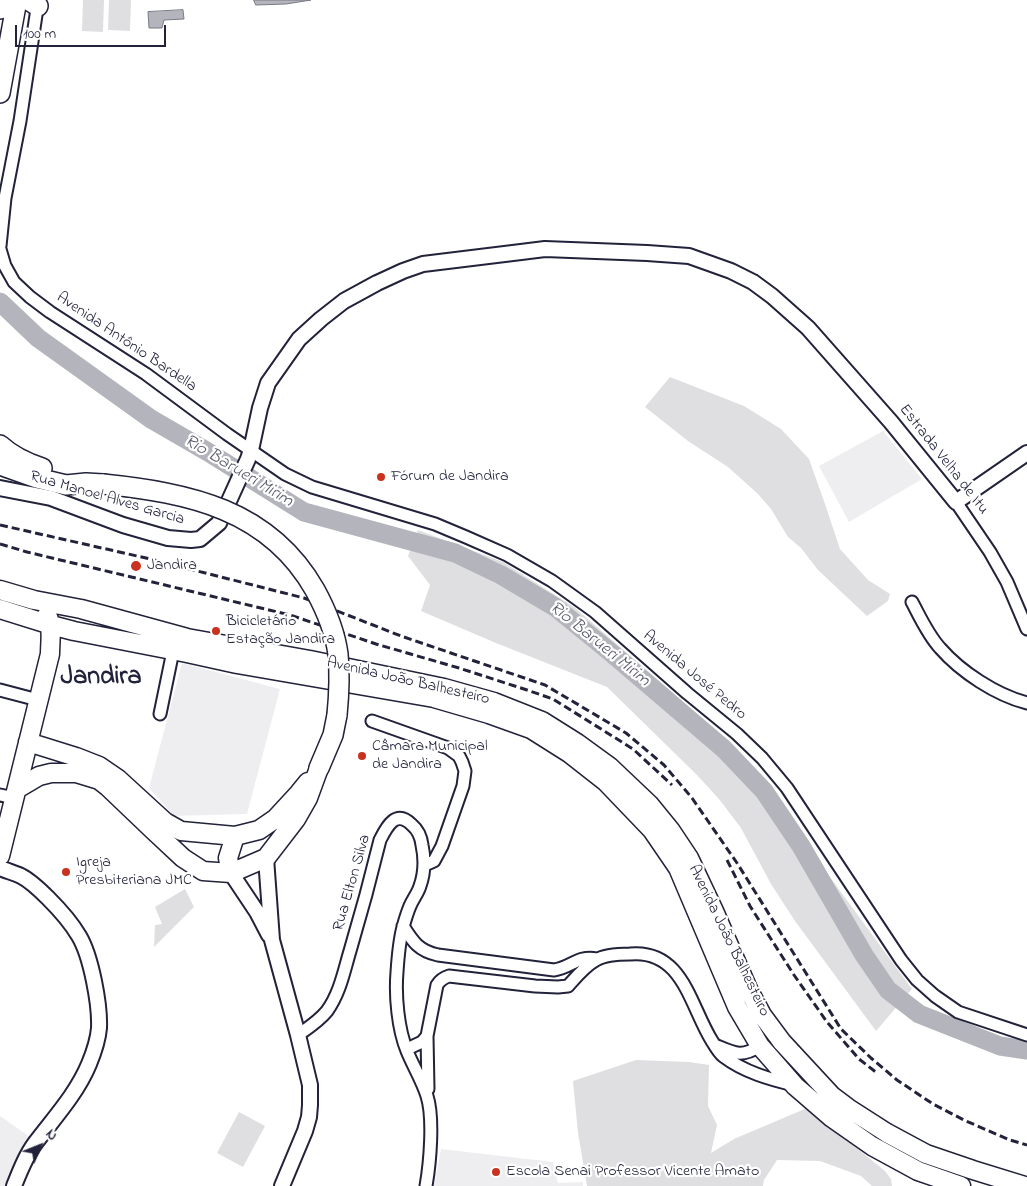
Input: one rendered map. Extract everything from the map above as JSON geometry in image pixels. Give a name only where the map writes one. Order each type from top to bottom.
[{"type":"highway","points":[[0,9],[1,0]]},
{"type":"highway","points":[[0,93],[18,0]]},
{"type":"highway","points":[[0,446],[29,464],[94,484]]},
{"type":"highway","points":[[0,465],[37,478],[66,485],[94,484],[137,488],[211,505],[244,519],[279,545],[306,575],[321,602],[331,626],[338,654],[339,688],[337,715],[333,735],[319,768]]},
{"type":"main road","name":"Avenida João Balhesteiro","points":[[0,590],[187,638],[310,660],[444,688],[494,702],[542,721],[610,766],[649,804],[671,831],[689,858],[762,1015],[782,1042],[832,1096],[887,1133],[926,1154],[1025,1186]]},
{"type":"main road","points":[[0,856],[10,794],[28,742],[50,654],[50,620],[42,607],[34,600]]},
{"type":"main road","name":"Avenida João Balhesteiro","points":[[0,609],[74,631],[237,664],[434,698],[490,714],[531,730],[569,753],[606,782],[652,830],[678,868],[737,1007],[760,1046],[794,1086],[832,1118],[872,1146],[918,1171],[961,1186]]},
{"type":"main road","points":[[50,654],[74,631]]},
{"type":"main road","points":[[28,742],[98,766],[118,779],[165,822],[181,830],[234,836],[259,830],[275,819],[299,794],[319,768]]},
{"type":"main road","points":[[10,794],[39,776],[51,773],[76,773],[99,780],[183,858],[203,871],[231,873],[266,858],[296,820],[308,798],[319,768]]},
{"type":"main road","points":[[259,830],[266,858]]},
{"type":"main road","points":[[231,873],[228,858],[234,836]]},
{"type":"main road","points":[[760,1046],[776,1051],[803,1080],[829,1103],[848,1108]]},
{"type":"main road","points":[[918,1171],[926,1154]]},
{"type":"street","name":"Avenida Antônio Bardella","points":[[35,2],[20,121],[5,198],[0,248],[4,266],[14,282],[32,298],[146,374],[228,434],[250,454]]},
{"type":"street","name":"Rua Manoel Alves Garcia","points":[[0,488],[51,498],[123,525],[168,538],[191,540],[200,538],[219,523],[250,454],[260,408],[268,383],[299,339],[344,301],[377,283],[423,264],[546,249],[647,252],[690,256],[753,282],[808,328]]},
{"type":"street","name":"Estrada Velha de Itu","points":[[808,328],[891,422],[956,502],[990,552],[1027,629]]},
{"type":"street","points":[[956,502],[1027,453]]},
{"type":"street","name":"Avenida José Pedro","points":[[250,454],[312,487],[436,524],[507,555],[552,581],[595,612],[737,734],[762,758],[787,788],[901,960],[917,980],[935,996],[958,1012],[1027,1035]]},
{"type":"street","points":[[912,602],[939,647],[960,668],[988,686],[1016,700],[1027,703]]},
{"type":"street","points":[[160,714],[173,651]]},
{"type":"street","points":[[0,690],[38,700]]},
{"type":"street","points":[[372,721],[448,748],[459,756],[462,762],[465,772],[463,786],[442,846],[434,861],[425,865]]},
{"type":"street","name":"Rua Elton Silva","points":[[298,1035],[314,1024],[326,1012],[335,998],[356,931],[380,840],[391,822],[399,818],[406,820],[419,832],[425,865],[420,886],[403,926],[398,949],[398,1010],[407,1050],[428,1097],[430,1152],[426,1186]]},
{"type":"street","points":[[266,858],[272,940],[310,1085],[309,1116],[305,1131],[282,1186]]},
{"type":"street","points":[[0,868],[22,876],[39,889],[55,905],[79,936],[89,962],[94,984],[99,1028],[96,1046],[80,1083],[54,1121],[35,1143],[14,1186]]},
{"type":"street","points":[[231,873],[257,912],[272,940]]},
{"type":"street","points":[[403,926],[412,940],[428,953],[554,970],[561,969],[584,958],[597,959],[618,954],[636,953],[662,959],[670,966],[686,987],[708,1034],[722,1056],[756,1075],[794,1086]]},
{"type":"street","points":[[428,1097],[427,1036],[439,981],[449,976],[535,986],[563,987],[568,986],[597,959]]},
{"type":"street","points":[[407,1050],[422,1042],[427,1036]]},
{"type":"street","points":[[714,1044],[740,1054],[746,1054],[760,1046]]},
{"type":"shaded area","points":[[83,0],[104,0],[103,32],[82,31]]},
{"type":"shaded area","points":[[109,0],[131,0],[130,31],[108,30]]},
{"type":"shaded area","points":[[254,0],[311,0],[286,4],[256,5]]},
{"type":"shaded area","points":[[183,10],[184,19],[164,20],[162,28],[149,28],[148,12]]},
{"type":"shaded area","points":[[670,377],[744,406],[781,429],[809,459],[840,549],[868,580],[890,594],[888,601],[867,616],[818,570],[801,548],[788,537],[771,509],[758,494],[728,467],[688,441],[645,407]]},
{"type":"shaded area","points":[[883,431],[922,479],[849,522],[819,466]]},
{"type":"shaded area","points":[[418,530],[503,562],[574,607],[671,691],[753,772],[912,989],[876,1031],[795,921],[771,884],[741,828],[719,799],[607,687],[421,611],[430,585],[408,556]]},
{"type":"shaded area","points":[[182,663],[280,689],[247,814],[174,816],[149,788]]},
{"type":"shaded area","points":[[185,889],[194,907],[154,947],[155,925],[162,924],[155,907]]},
{"type":"shaded area","points":[[636,1060],[689,1062],[709,1065],[708,1106],[717,1125],[711,1153],[734,1139],[807,1108],[885,1171],[891,1179],[892,1186],[872,1186],[861,1176],[820,1161],[777,1160],[764,1180],[763,1186],[587,1186],[578,1133],[573,1081]]},
{"type":"shaded area","points":[[239,1112],[265,1126],[243,1167],[217,1153]]},
{"type":"shaded area","points":[[0,1116],[30,1137],[5,1186],[0,1186]]},
{"type":"shaded area","name":"Escola Senai Professor Vicente Amato","points":[[441,1149],[553,1162],[558,1183],[583,1182],[583,1186],[434,1186]]},
{"type":"waterway","name":"Rio Barueri Mirim","points":[[0,302],[38,338],[151,419],[304,512],[455,553],[501,575],[555,607],[724,749],[764,791],[801,846],[864,955],[888,990],[919,1014],[1000,1046],[1027,1050]]},
{"type":"railway","points":[[0,525],[146,558],[304,598],[401,636],[545,685],[626,733],[664,765],[692,798],[737,863],[841,1029],[897,1080],[933,1104],[966,1121],[1010,1140],[1027,1145]]},
{"type":"railway","points":[[0,544],[290,615],[553,699],[633,749],[672,785]]},
{"type":"railway","points":[[727,860],[750,906],[794,975],[827,1022],[859,1059],[877,1073]]},
{"type":"place","name":"Fórum de Jandira","points":[[381,477]]},
{"type":"place","name":"Jandira","points":[[136,566]]},
{"type":"place","name":"Bicicletário Estação Jandira","points":[[216,631]]},
{"type":"place","name":"Câmara Municipal de Jandira","points":[[362,756]]},
{"type":"place","name":"Igreja Presbiteriana JMC","points":[[66,872]]},
{"type":"place","name":"Escola Senai Professor Vicente Amato","points":[[496,1172]]},
{"type":"district","name":"Jandira","points":[[101,679]]}]
